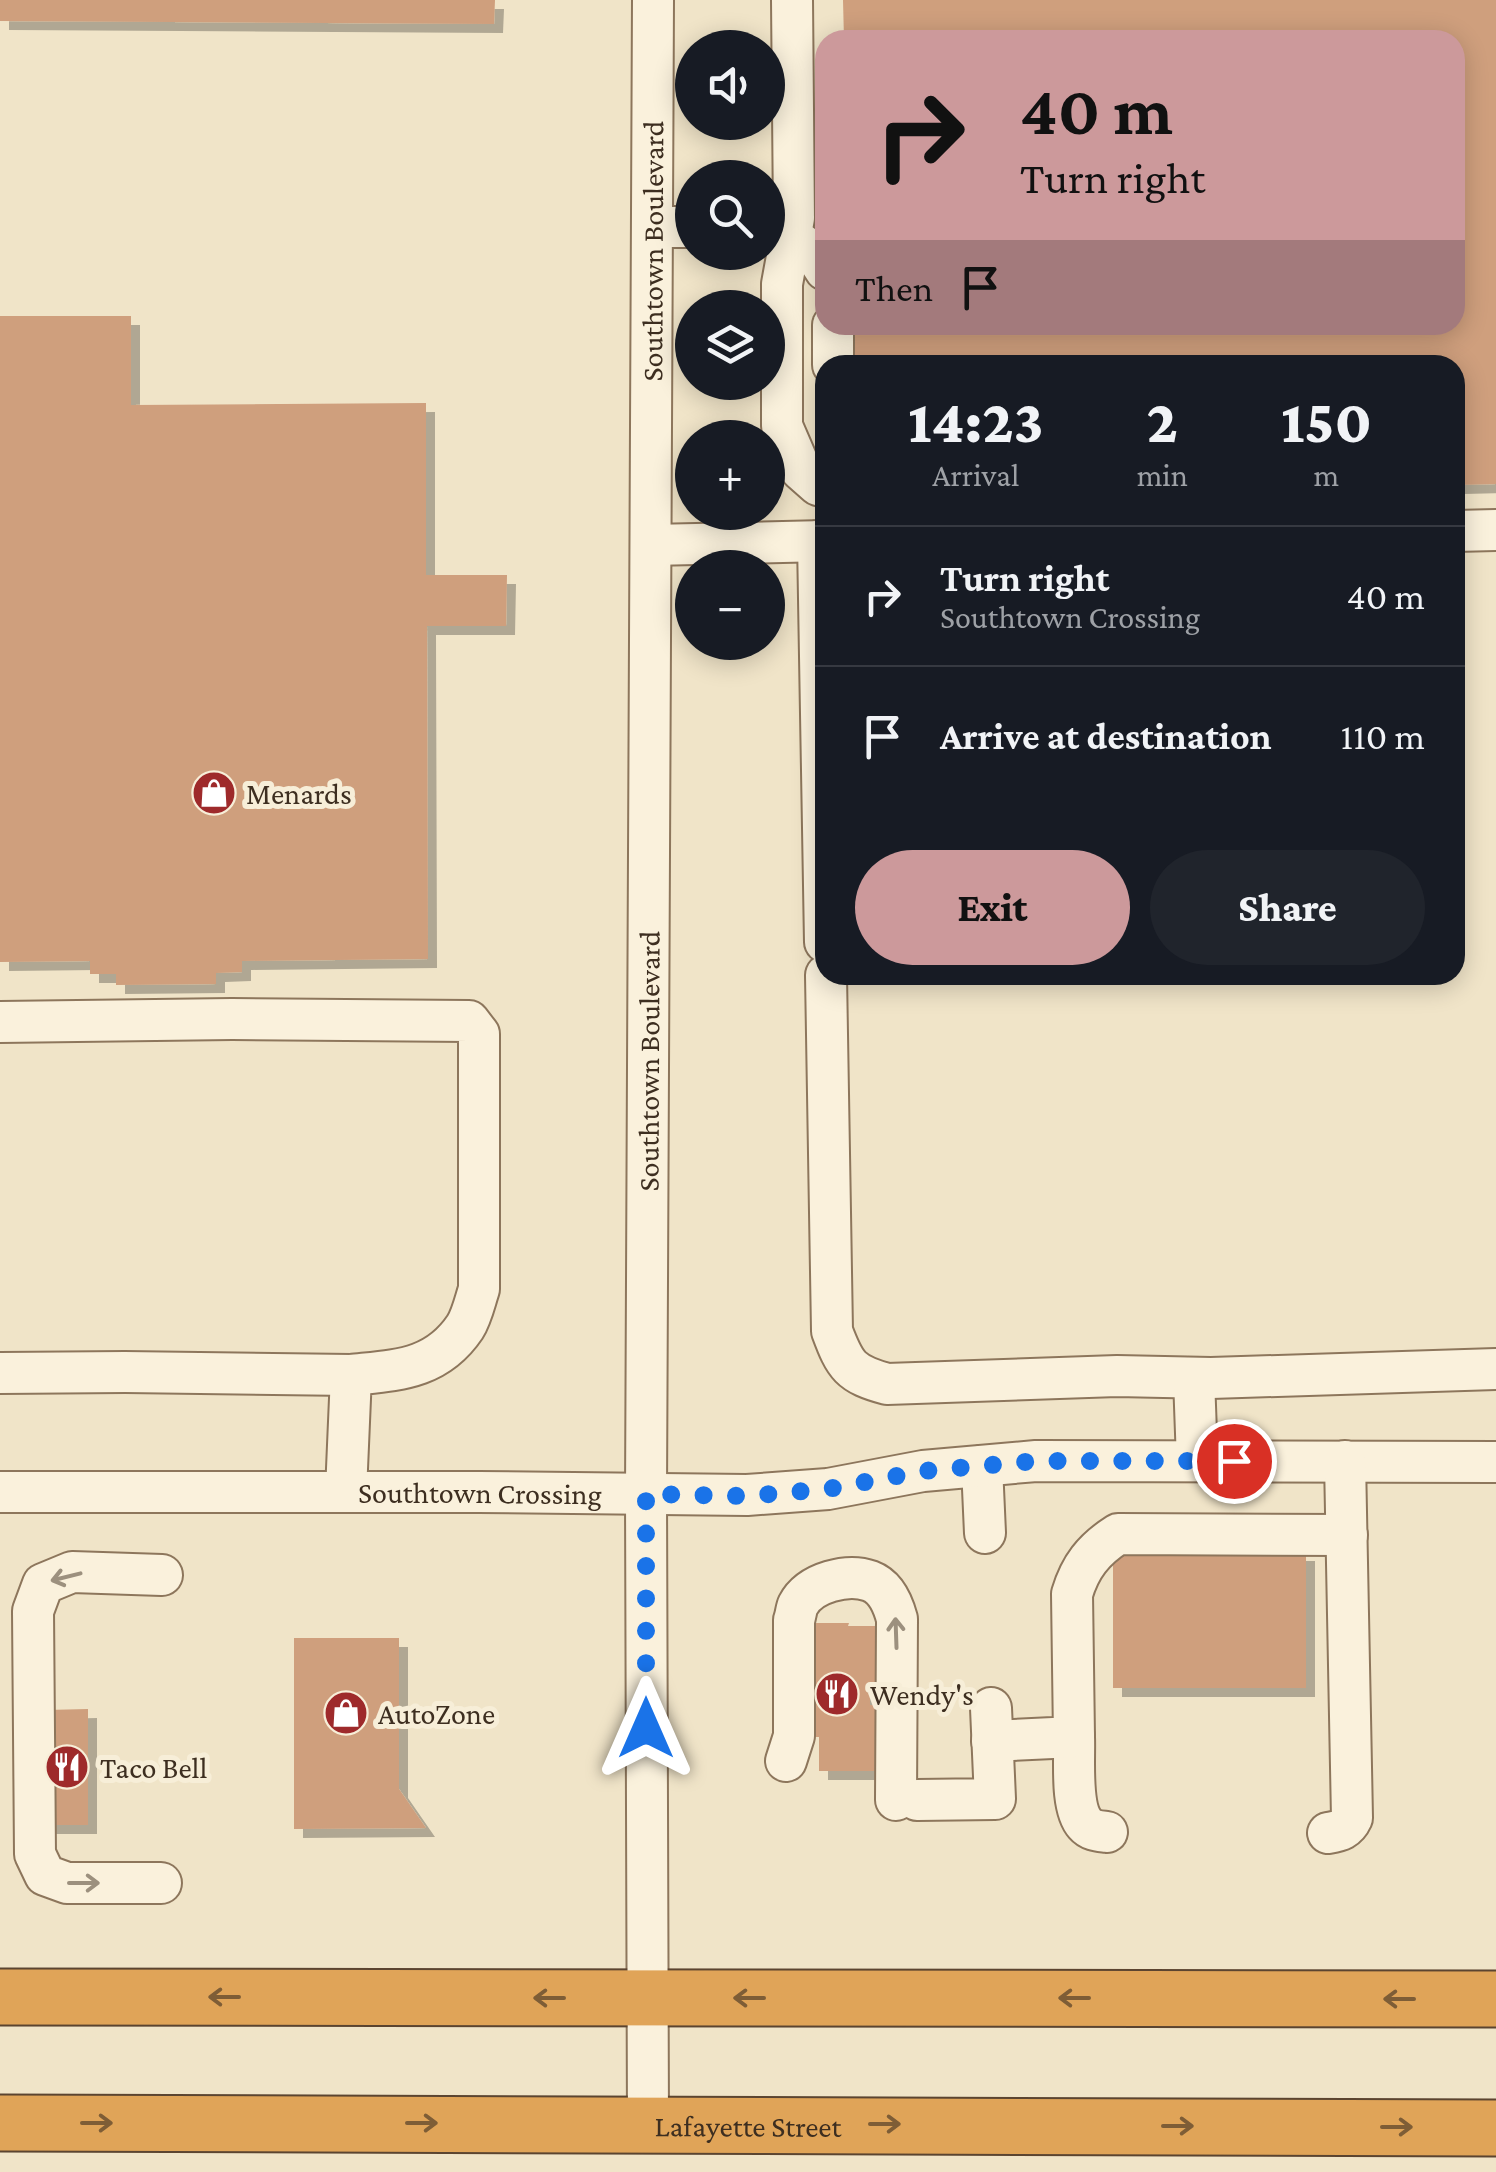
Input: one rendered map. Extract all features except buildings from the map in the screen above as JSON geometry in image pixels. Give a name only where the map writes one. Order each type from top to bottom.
[{"type":"highway","points":[[0,1997],[1496,1999]]},
{"type":"highway","name":"Lafayette Street","points":[[0,2122],[1496,2128]]},
{"type":"street","name":"Southtown Boulevard","points":[[648,2123],[646,1494],[654,0]]},
{"type":"street","points":[[785,227],[794,218],[792,0]]},
{"type":"street","points":[[652,226],[675,227]]},
{"type":"street","points":[[785,236],[810,249],[815,256]]},
{"type":"street","points":[[781,270],[782,426],[801,470],[815,482]]},
{"type":"street","points":[[1465,531],[1496,530]]},
{"type":"street","points":[[652,545],[815,541]]},
{"type":"street","points":[[826,985],[832,1331],[842,1358],[863,1378],[887,1384],[1496,1369]]},
{"type":"street","points":[[0,1022],[470,1020],[479,1034],[479,1289],[467,1324],[444,1351],[410,1368],[351,1376],[0,1373]]},
{"type":"street","points":[[346,1492],[351,1376]]},
{"type":"street","points":[[1194,1378],[1196,1461]]},
{"type":"street","name":"Southtown Crossing","points":[[0,1492],[747,1496],[828,1489],[923,1471],[1036,1461],[1496,1462]]},
{"type":"street","points":[[1328,1833],[1341,1831],[1352,1818],[1345,1461]]},
{"type":"street","points":[[982,1466],[985,1533]]},
{"type":"street","points":[[1107,1832],[1094,1831],[1085,1824],[1076,1806],[1072,1594],[1078,1572],[1101,1545],[1118,1534],[1347,1535]]},
{"type":"street","points":[[776,1597],[791,1575],[828,1560],[852,1556],[889,1562]]},
{"type":"street","points":[[161,1883],[67,1883],[44,1875],[36,1854],[32,1611],[43,1584],[72,1572],[162,1576]]},
{"type":"street","points":[[786,1761],[794,1736],[794,1633],[799,1604],[810,1592],[841,1578],[870,1581],[882,1588],[897,1619],[907,1800],[994,1799],[991,1724],[1074,1737]]},
{"type":"place","name":"Menards","points":[[214,793]]},
{"type":"place","name":"Wendy's","points":[[837,1694]]},
{"type":"place","name":"AutoZone","points":[[346,1713]]},
{"type":"place","name":"Taco Bell","points":[[67,1767]]},
{"type":"route","points":[[646,1728],[646,1494],[747,1496],[828,1489],[923,1471],[1036,1461],[1234,1461]]}]
